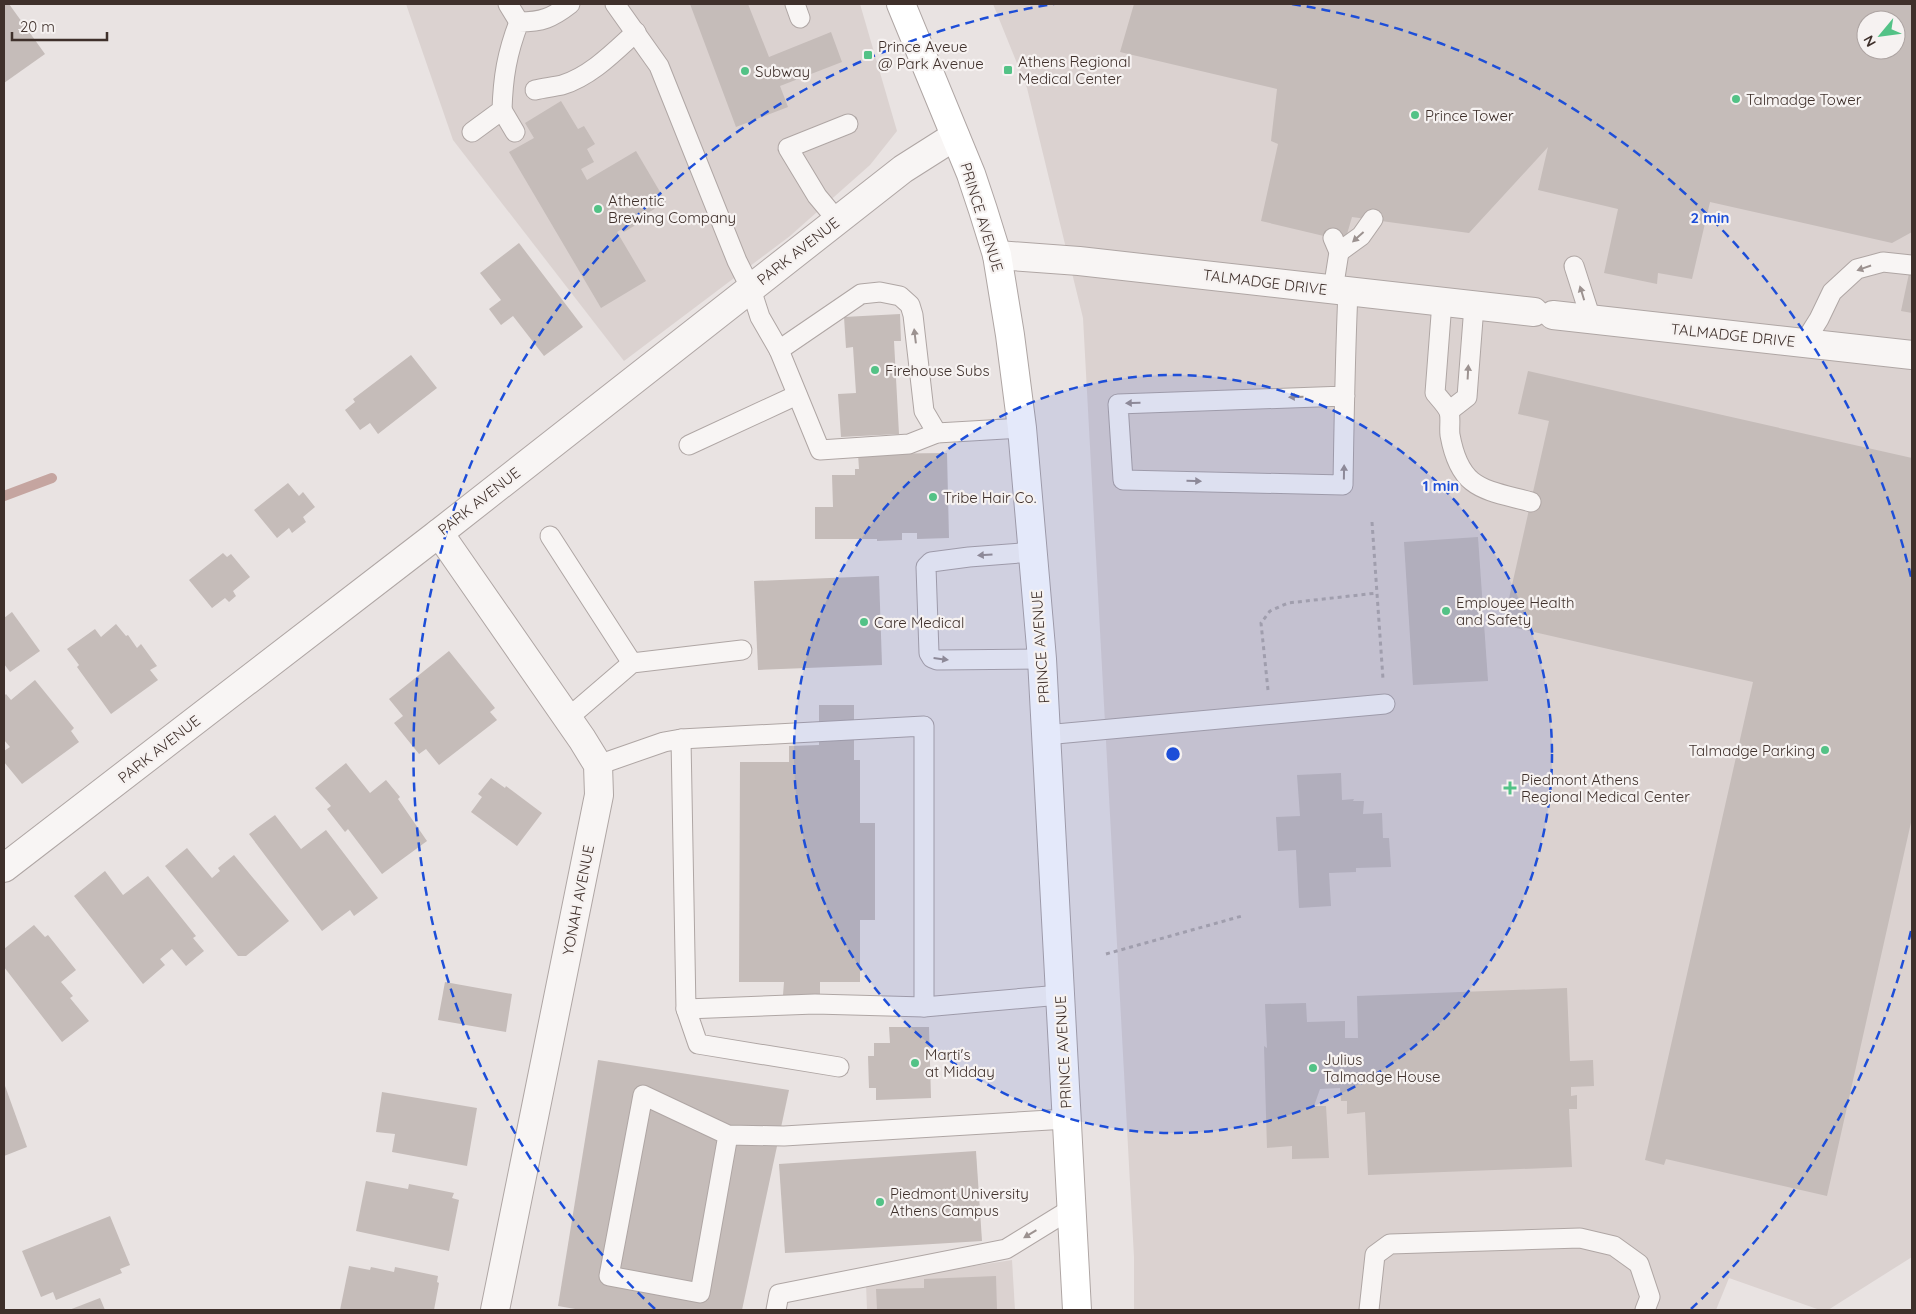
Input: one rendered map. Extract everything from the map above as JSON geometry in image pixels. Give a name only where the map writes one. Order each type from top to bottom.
[{"type":"main road","name":"PRINCE AVENUE","points":[[901,4],[971,174],[996,255],[1010,335],[1022,428],[1042,659],[1078,1310]]},
{"type":"street","name":"PARK AVENUE","points":[[4,868],[439,533],[903,169],[956,136]]},
{"type":"street","name":"TALMADGE DRIVE","points":[[996,255],[1079,261],[1912,355]]},
{"type":"street","points":[[439,533],[568,718],[598,765]]},
{"type":"street","name":"YONAH AVENUE","points":[[495,1310],[599,795],[598,765]]},
{"type":"lane","points":[[508,4],[519,22]]},
{"type":"lane","points":[[519,22],[538,22],[554,16],[570,4]]},
{"type":"lane","points":[[614,4],[659,66],[737,260],[751,288],[760,317],[778,350],[820,450],[909,444],[936,433],[1022,428]]},
{"type":"lane","points":[[516,132],[502,110],[503,78],[509,48],[519,22]]},
{"type":"lane","points":[[534,90],[562,85],[584,74],[605,61],[636,32]]},
{"type":"lane","points":[[472,132],[502,110]]},
{"type":"lane","points":[[837,220],[817,196],[788,148],[848,124]]},
{"type":"lane","points":[[1345,396],[1118,404],[1123,480],[1343,485],[1345,396],[1341,291],[1336,245],[1361,236],[1373,219]]},
{"type":"lane","points":[[1804,343],[1819,319],[1832,292],[1857,269],[1883,262],[1911,265]]},
{"type":"lane","points":[[1574,266],[1591,319]]},
{"type":"lane","points":[[778,350],[860,294],[880,292],[900,296],[910,304],[913,315],[924,411],[936,433]]},
{"type":"lane","points":[[1442,302],[1435,393],[1449,411],[1450,431],[1455,458],[1464,474],[1483,488],[1531,502]]},
{"type":"lane","points":[[1449,411],[1467,398],[1474,306]]},
{"type":"lane","points":[[689,445],[797,396]]},
{"type":"lane","points":[[550,536],[632,663]]},
{"type":"lane","points":[[1033,552],[970,556],[931,562],[926,567],[929,653],[932,658],[938,660],[1042,659]]},
{"type":"lane","points":[[568,718],[632,663],[742,650]]},
{"type":"lane","points":[[1046,735],[1385,704]]},
{"type":"lane","points":[[598,765],[664,742],[682,739],[924,726],[924,1007]]},
{"type":"lane","points":[[682,739],[686,1009],[698,1044],[839,1067]]},
{"type":"lane","points":[[686,1009],[815,1004],[924,1007],[1060,995]]},
{"type":"lane","points":[[728,1135],[700,1293],[609,1276],[643,1095],[728,1135],[784,1136],[1067,1119]]},
{"type":"lane","points":[[776,1310],[779,1294],[1006,1248],[1071,1209]]},
{"type":"lane","points":[[1369,1310],[1375,1255],[1390,1244],[1580,1238],[1614,1246],[1639,1264],[1650,1297],[1645,1310]]},
{"type":"path","points":[[1372,522],[1385,704]]},
{"type":"path","points":[[1271,715],[1261,623],[1270,611],[1288,603],[1377,593]]},
{"type":"path","points":[[1106,954],[1242,916]]},
{"type":"shaded area","points":[[406,4],[860,4],[897,131],[870,165],[790,236],[624,361],[453,140]]},
{"type":"shaded area","name":"Piedmont Athens Regional Medical Center","points":[[993,4],[1912,4],[1912,1257],[1828,1310],[1820,1310],[1729,1278],[1716,1310],[1134,1310],[1134,1257],[1083,318],[1027,88]]},
{"type":"shaded area","points":[[1012,1260],[1015,1310],[867,1310],[866,1283]]},
{"type":"building","points":[[4,4],[9,4],[45,54],[4,83]]},
{"type":"building","name":"Subway","points":[[690,4],[748,4],[769,57],[831,32],[842,62],[780,86],[788,107],[736,127]]},
{"type":"building","points":[[1134,4],[1912,4],[1912,232],[1892,243],[1710,202],[1692,279],[1658,273],[1657,284],[1604,273],[1618,209],[1538,190],[1548,147],[1469,233],[1352,217],[1345,241],[1261,221],[1278,144],[1271,141],[1277,89],[1120,52]]},
{"type":"building","name":"Athentic Brewing Company","points":[[561,101],[578,129],[584,126],[595,144],[587,149],[594,162],[581,169],[587,180],[636,151],[666,202],[641,217],[643,221],[624,232],[622,229],[617,232],[646,281],[601,308],[509,152],[534,138],[525,123]]},
{"type":"building","points":[[519,243],[583,327],[544,356],[513,316],[501,325],[489,309],[501,300],[480,273]]},
{"type":"building","points":[[1912,264],[1912,313],[1901,311]]},
{"type":"building","name":"Firehouse Subs","points":[[900,314],[901,341],[894,341],[899,434],[841,437],[838,394],[856,393],[853,347],[846,348],[844,317]]},
{"type":"building","points":[[411,355],[437,388],[378,434],[370,423],[360,430],[345,410],[355,402],[353,399]]},
{"type":"building","name":"Talmadge Parking","points":[[1528,371],[1912,458],[1912,818],[1827,1196],[1666,1159],[1664,1165],[1645,1160],[1753,682],[1503,625],[1549,421],[1518,414]]},
{"type":"building","points":[[947,453],[949,538],[917,539],[917,533],[902,533],[902,540],[815,539],[815,507],[833,507],[832,475],[855,475],[855,469],[859,469],[858,454]]},
{"type":"building","points":[[288,483],[299,496],[303,492],[315,507],[303,517],[306,522],[292,533],[289,528],[277,538],[254,510]]},
{"type":"building","name":"Employee Health and Safety","points":[[1478,537],[1488,681],[1413,685],[1404,542]]},
{"type":"building","points":[[223,553],[227,557],[231,554],[250,577],[233,591],[236,596],[229,602],[225,598],[212,608],[189,580]]},
{"type":"building","points":[[879,576],[882,665],[758,670],[754,581]]},
{"type":"building","points":[[12,612],[40,651],[10,672],[4,664],[4,618]]},
{"type":"building","points":[[116,624],[126,636],[128,635],[137,648],[141,644],[157,666],[150,670],[158,680],[111,714],[77,667],[79,665],[67,649],[95,629],[101,637]]},
{"type":"building","points":[[449,651],[495,708],[490,712],[497,720],[439,765],[426,749],[419,754],[394,723],[403,716],[389,699]]},
{"type":"building","points":[[35,680],[74,728],[71,731],[79,742],[22,784],[4,762],[4,751],[10,747],[4,740],[4,696],[6,694],[11,700]]},
{"type":"building","points":[[819,705],[854,705],[854,760],[860,760],[860,823],[875,823],[875,920],[860,920],[860,982],[820,982],[820,996],[783,995],[784,982],[739,982],[740,762],[789,762],[789,746],[819,745]]},
{"type":"building","points":[[346,763],[370,793],[386,780],[400,797],[398,799],[427,841],[382,874],[348,829],[345,832],[327,809],[331,806],[315,788]]},
{"type":"building","points":[[1341,773],[1342,800],[1354,799],[1353,801],[1364,801],[1363,814],[1382,813],[1383,838],[1389,838],[1391,867],[1356,868],[1356,872],[1329,873],[1331,906],[1299,908],[1296,850],[1278,851],[1276,817],[1300,816],[1297,775]]},
{"type":"building","points":[[491,778],[505,788],[506,786],[542,813],[517,846],[471,812],[482,797],[478,794]]},
{"type":"building","points":[[275,815],[301,849],[326,830],[378,898],[354,916],[350,910],[322,931],[249,834]]},
{"type":"building","points":[[187,848],[212,878],[220,871],[218,868],[234,855],[289,921],[246,956],[238,956],[165,866]]},
{"type":"building","points":[[105,871],[123,895],[148,876],[196,936],[193,938],[204,951],[186,966],[172,949],[160,959],[165,965],[143,984],[74,896]]},
{"type":"building","points":[[34,925],[45,937],[48,935],[76,970],[61,982],[73,996],[70,998],[89,1021],[62,1042],[4,967],[4,949]]},
{"type":"building","points":[[445,982],[512,994],[506,1032],[438,1020]]},
{"type":"building","points":[[1567,988],[1570,1061],[1593,1060],[1594,1086],[1571,1087],[1571,1096],[1577,1095],[1577,1109],[1569,1109],[1572,1167],[1368,1175],[1365,1112],[1347,1114],[1347,1101],[1341,1101],[1340,1088],[1320,1089],[1314,1106],[1326,1106],[1329,1158],[1292,1159],[1292,1146],[1267,1148],[1264,1046],[1267,1048],[1265,1004],[1306,1003],[1307,1022],[1345,1021],[1345,1038],[1358,1038],[1357,996]]},
{"type":"building","points":[[889,1027],[929,1027],[931,1098],[876,1100],[876,1088],[869,1088],[868,1056],[874,1056],[874,1043],[890,1043]]},
{"type":"building","points":[[598,1060],[789,1090],[742,1310],[581,1310],[558,1306]]},
{"type":"building","points":[[4,1083],[27,1147],[4,1156]]},
{"type":"building","points":[[382,1092],[477,1108],[467,1166],[392,1152],[395,1134],[376,1132]]},
{"type":"building","name":"Piedmont University Athens Campus","points":[[976,1151],[982,1241],[785,1253],[779,1164]]},
{"type":"building","points":[[366,1181],[408,1189],[409,1184],[454,1193],[452,1198],[459,1200],[449,1251],[356,1231]]},
{"type":"building","points":[[110,1216],[130,1265],[120,1269],[122,1273],[56,1300],[53,1292],[41,1297],[22,1251]]},
{"type":"building","points":[[349,1266],[370,1270],[371,1267],[394,1272],[395,1267],[438,1276],[437,1282],[439,1283],[434,1310],[340,1310]]},
{"type":"building","points":[[996,1276],[997,1310],[877,1310],[876,1289],[924,1288],[924,1279]]},
{"type":"building","points":[[100,1298],[105,1310],[69,1310]]},
{"type":"waterway","points":[[4,496],[52,478]]},
{"type":"place","name":"Prince Aveue @ Park Avenue","points":[[868,55]]},
{"type":"place","name":"Athens Regional Medical Center","points":[[1008,70]]},
{"type":"place","name":"Subway","points":[[745,71]]},
{"type":"place","name":"Talmadge Tower","points":[[1736,99]]},
{"type":"place","name":"Prince Tower","points":[[1415,115]]},
{"type":"place","name":"Athentic Brewing Company","points":[[598,209]]},
{"type":"place","name":"Firehouse Subs","points":[[875,370]]},
{"type":"place","name":"Tribe Hair Co.","points":[[933,497]]},
{"type":"place","name":"Employee Health and Safety","points":[[1446,611]]},
{"type":"place","name":"Care Medical","points":[[864,622]]},
{"type":"place","name":"Talmadge Parking","points":[[1825,750]]},
{"type":"place","name":"Piedmont Athens Regional Medical Center","points":[[1510,788]]},
{"type":"place","name":"Marti's at Midday","points":[[915,1063]]},
{"type":"place","name":"Julius Talmadge House","points":[[1313,1068]]},
{"type":"place","name":"Piedmont University Athens Campus","points":[[880,1202]]}]
